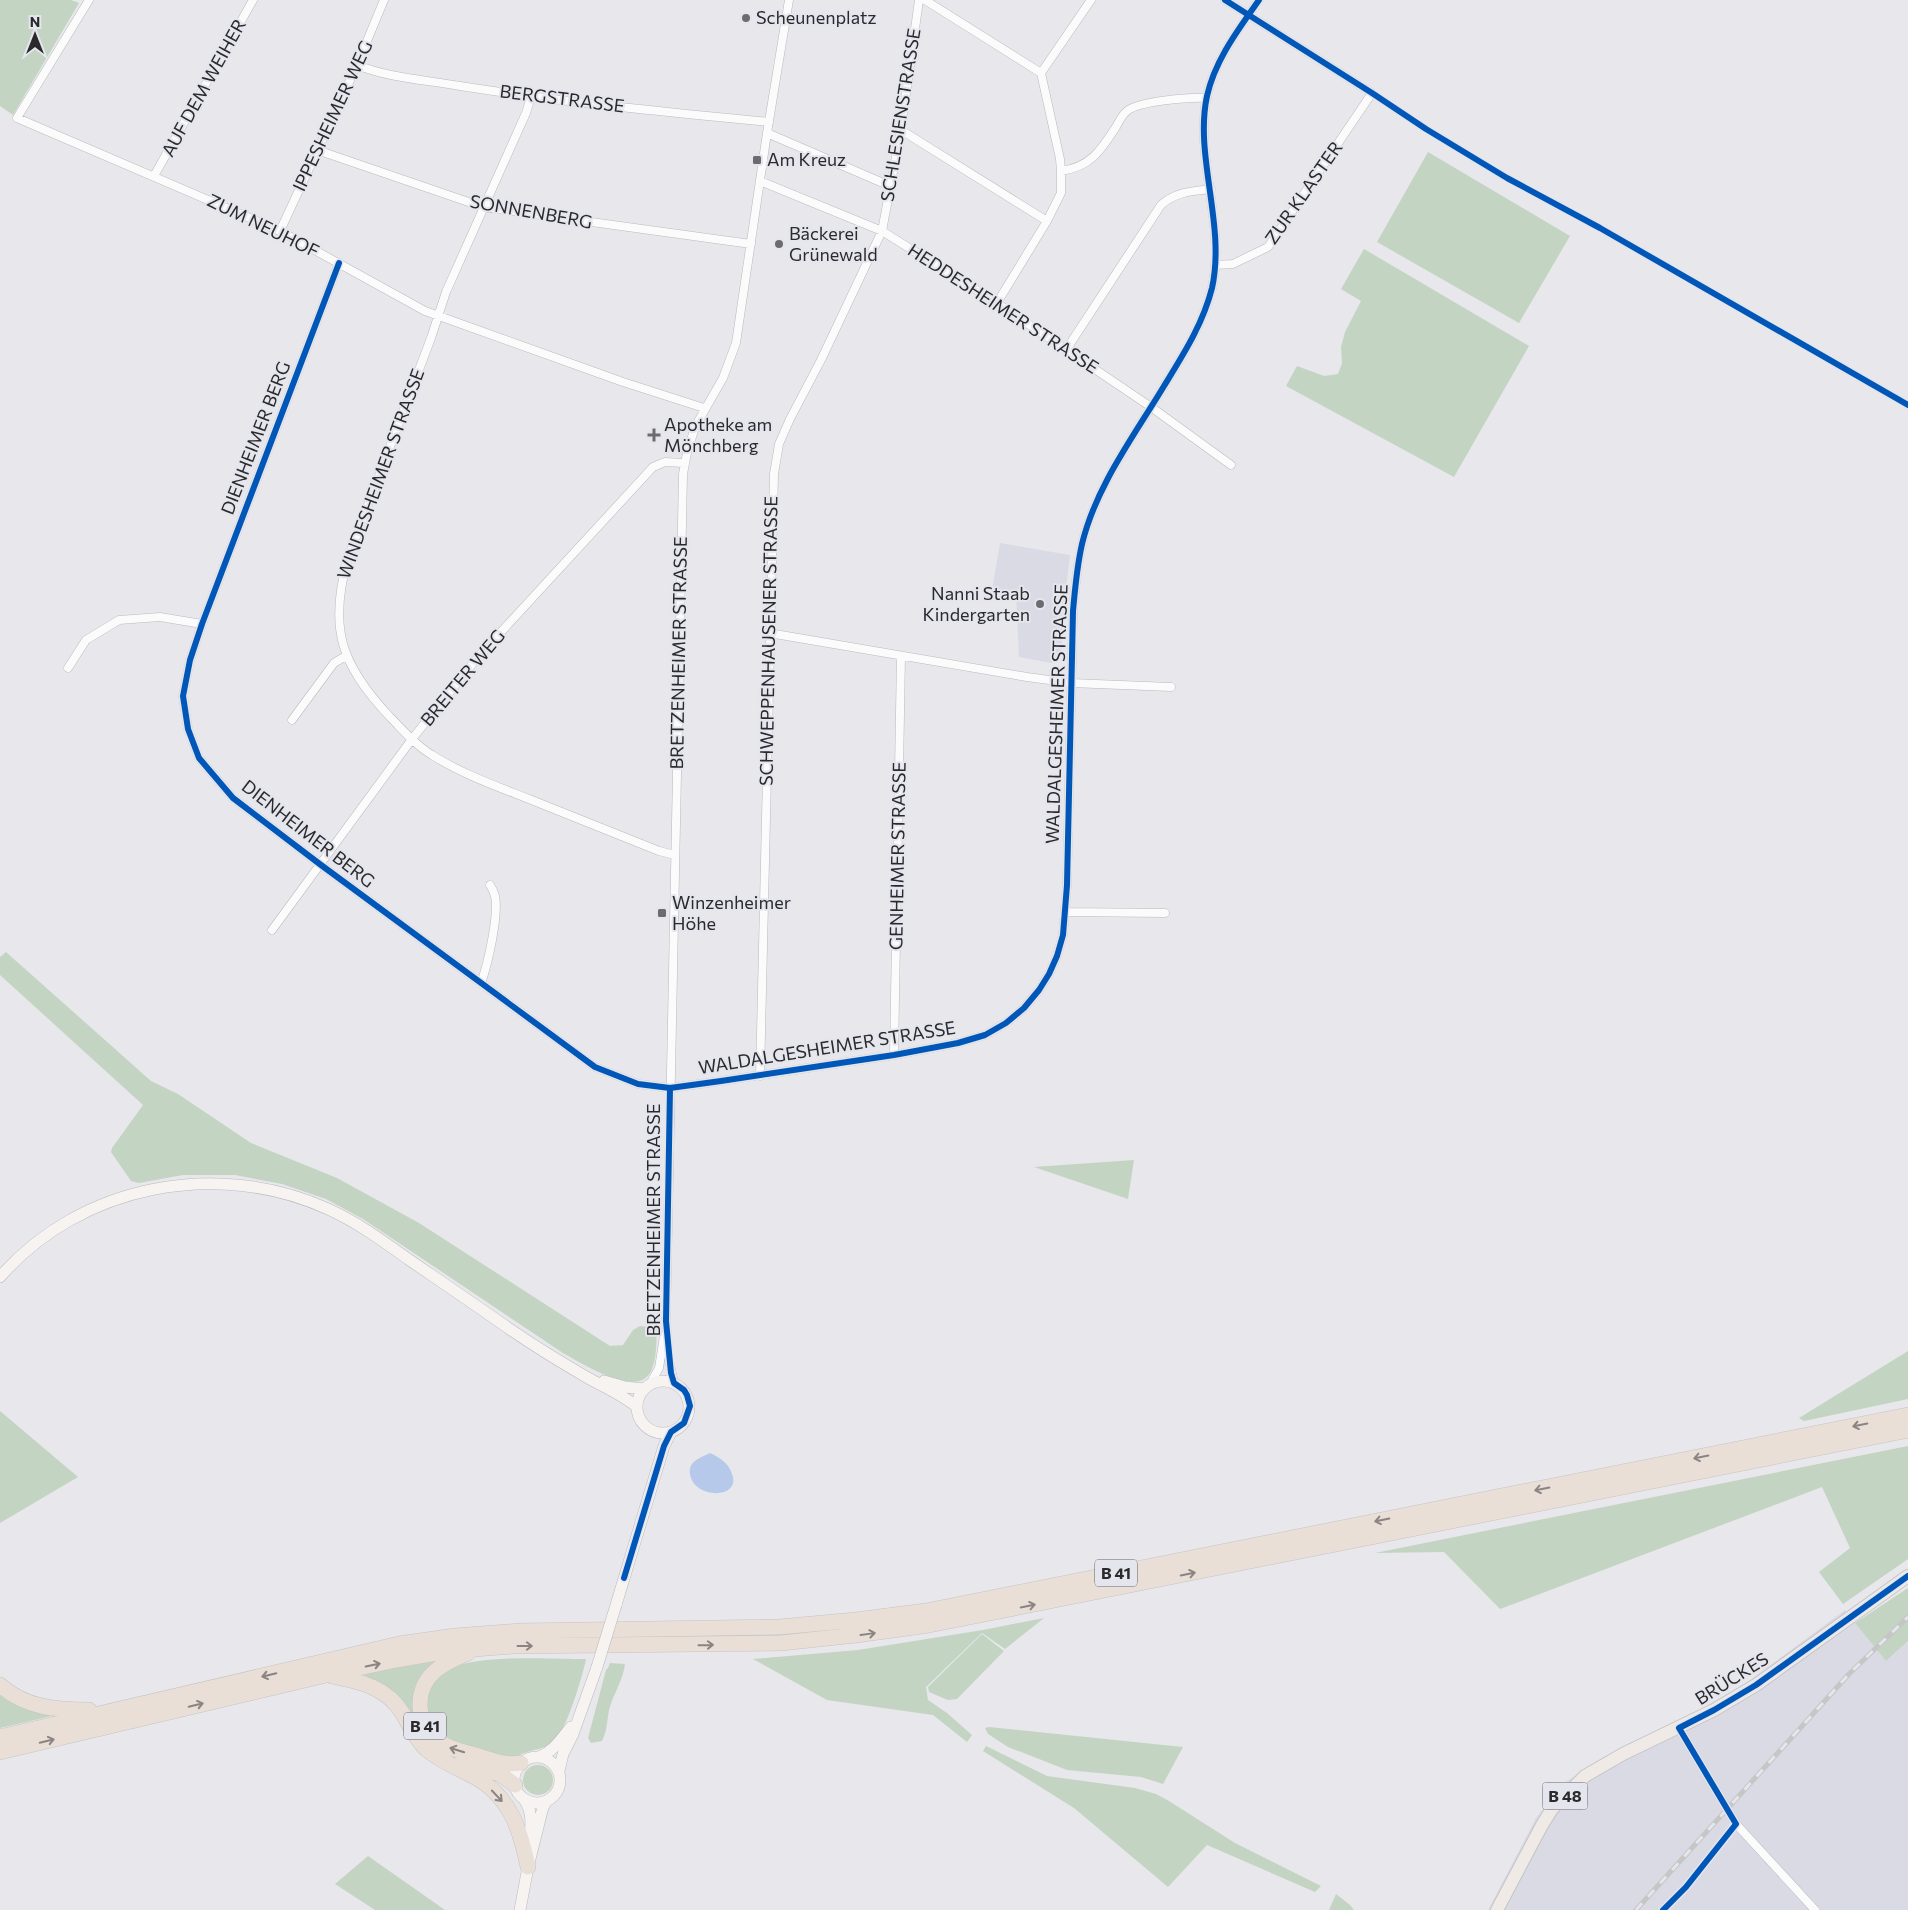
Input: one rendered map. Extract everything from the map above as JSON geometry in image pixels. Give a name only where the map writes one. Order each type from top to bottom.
[{"type":"highway","name":"B 41","points":[[0,1737],[399,1644],[455,1636],[520,1632],[779,1627],[926,1611],[1908,1415]]},
{"type":"highway","name":"B 41","points":[[0,1752],[326,1675],[396,1660],[476,1648],[781,1643],[929,1625],[1908,1430]]},
{"type":"highway","name":"B 41","points":[[476,1648],[439,1668],[429,1678],[420,1698],[422,1720],[429,1733],[448,1747],[503,1763],[522,1763]]},
{"type":"highway","name":"B 41","points":[[326,1675],[365,1683],[387,1695],[398,1707],[420,1742],[430,1752],[488,1786],[506,1805],[518,1826],[528,1867]]},
{"type":"highway","name":"B 41","points":[[0,1685],[26,1702],[48,1708],[60,1710],[116,1710]]},
{"type":"highway","name":"B 41","points":[[443,1759],[500,1774],[515,1785]]},
{"type":"main road","name":"BRÜCKES","points":[[1497,1910],[1552,1809],[1585,1776],[1623,1754],[1679,1728],[1748,1690],[1908,1576]]},
{"type":"street","name":"ZUM NEUHOF","points":[[88,0],[17,118],[280,231],[438,317],[623,382],[704,408]]},
{"type":"street","name":"AUF DEM WEIHER","points":[[154,176],[253,0]]},
{"type":"street","name":"IPPESHEIMER WEG","points":[[280,231],[384,0]]},
{"type":"street","name":"BRETZENHEIMER STRASSE","points":[[674,1382],[669,1360],[666,1321],[684,463],[695,427],[704,408],[723,378],[736,343],[768,122],[789,0]]},
{"type":"street","name":"SCHLESIENSTRASSE","points":[[882,231],[901,130],[919,0]]},
{"type":"street","points":[[925,0],[1041,72],[1062,172],[1059,198],[997,302]]},
{"type":"street","points":[[1041,72],[1091,0]]},
{"type":"street","points":[[1225,0],[1249,15]]},
{"type":"street","name":"WALDALGESHEIMER STRASSE","points":[[670,1088],[894,1055],[958,1043],[985,1035],[1006,1023],[1024,1008],[1049,974],[1063,935],[1065,912],[1073,611],[1083,543],[1091,517],[1104,488],[1200,322],[1212,287],[1216,246],[1204,136],[1207,98],[1218,66],[1237,31],[1259,0]]},
{"type":"street","name":"ZUR KLASTER","points":[[1215,265],[1233,264],[1268,247],[1372,93],[1249,15]]},
{"type":"street","name":"BERGSTRASSE","points":[[356,65],[370,71],[531,97],[768,122]]},
{"type":"street","name":"WINDESHEIMER STRASSE","points":[[531,97],[526,113],[446,292],[343,574],[338,608],[342,642],[346,656],[362,684],[412,739],[432,755],[475,778],[659,851],[675,855]]},
{"type":"street","points":[[1062,172],[1081,167],[1091,160],[1128,110],[1149,104],[1186,98],[1207,98]]},
{"type":"street","points":[[901,130],[1047,221]]},
{"type":"street","points":[[767,133],[890,186]]},
{"type":"street","name":"SONNENBERG","points":[[317,150],[483,207],[751,244]]},
{"type":"street","name":"HEDDESHEIMER STRASSE","points":[[760,181],[882,231],[997,302],[1152,407],[1231,465]]},
{"type":"street","points":[[1066,350],[1161,205],[1167,199],[1180,193],[1211,189]]},
{"type":"street","name":"SCHWEPPENHAUSENER STRASSE","points":[[760,1076],[774,474],[778,450],[790,419],[821,360],[882,231]]},
{"type":"street","name":"DIENHEIMER BERG","points":[[338,263],[190,660],[183,696],[188,729],[199,758],[233,798],[595,1067],[638,1084],[670,1088]]},
{"type":"street","name":"BREITER WEG","points":[[272,930],[412,739],[478,657],[653,467],[665,462],[684,463]]},
{"type":"street","points":[[68,668],[86,640],[119,620],[160,617],[202,624]]},
{"type":"street","points":[[770,633],[1072,683],[1171,687]]},
{"type":"street","points":[[292,720],[334,663],[346,656]]},
{"type":"street","name":"GENHEIMER STRASSE","points":[[894,1055],[901,656]]},
{"type":"street","points":[[482,983],[496,906],[495,895],[490,885]]},
{"type":"street","points":[[1065,912],[1165,913]]},
{"type":"street","points":[[0,1277],[20,1256],[54,1230],[110,1201],[130,1194],[170,1186],[210,1183],[251,1186],[297,1197],[347,1219],[529,1343],[637,1407]]},
{"type":"street","name":"BRETZENHEIMER STRASSE","points":[[647,1386],[659,1368],[666,1321]]},
{"type":"street","points":[[520,1910],[528,1867],[543,1807],[558,1790],[559,1771],[563,1754],[573,1734],[597,1667],[664,1446],[671,1432],[684,1422],[690,1406],[687,1395],[674,1382],[662,1380],[647,1386],[614,1385],[575,1370]]},
{"type":"street","points":[[647,1386],[639,1397],[637,1407],[641,1421],[652,1430],[661,1433],[671,1432]]},
{"type":"street","points":[[652,1430],[656,1449],[654,1478]]},
{"type":"street","points":[[528,1867],[531,1814],[529,1806],[518,1793],[515,1785],[515,1773],[522,1763],[528,1759],[548,1753],[558,1744],[582,1709]]},
{"type":"street","points":[[1679,1728],[1736,1824],[1815,1910]]},
{"type":"street","points":[[539,1757],[551,1761],[559,1771]]},
{"type":"street","points":[[524,1799],[533,1802],[547,1801]]},
{"type":"shaded area","name":"Nanni Staab Kindergarten","points":[[1000,543],[1070,555],[1063,613],[1061,654],[1057,661],[1051,663],[1019,657],[1016,594],[992,590]]},
{"type":"shaded area","points":[[1845,1610],[1886,1661],[1908,1641],[1908,1910],[1488,1910],[1536,1818],[1567,1781],[1604,1757],[1694,1713],[1746,1683]]},
{"type":"green space","points":[[0,0],[71,0],[79,3],[13,115],[0,106]]},
{"type":"green space","points":[[1428,152],[1570,236],[1519,323],[1377,242]]},
{"type":"green space","points":[[1364,249],[1529,346],[1454,477],[1286,386],[1297,366],[1324,376],[1338,374],[1342,363],[1341,347],[1345,332],[1361,301],[1341,289]]},
{"type":"green space","points":[[6,952],[151,1081],[178,1094],[251,1143],[337,1178],[419,1223],[610,1346],[623,1345],[633,1330],[640,1326],[657,1328],[654,1362],[647,1377],[637,1381],[625,1381],[611,1378],[584,1365],[563,1353],[363,1219],[326,1199],[282,1184],[235,1175],[183,1175],[139,1183],[131,1181],[111,1152],[143,1105],[0,975],[0,957]]},
{"type":"green space","points":[[1134,1160],[1128,1199],[1034,1167]]},
{"type":"green space","points":[[1908,1351],[1908,1399],[1804,1421],[1799,1418]]},
{"type":"green space","points":[[0,1411],[78,1477],[0,1523]]},
{"type":"green space","points":[[1908,1446],[1908,1559],[1843,1604],[1819,1572],[1850,1548],[1822,1487],[1500,1609],[1444,1552],[1375,1553]]},
{"type":"green space","points":[[1908,1588],[1908,1641],[1886,1661],[1855,1623]]},
{"type":"green space","points":[[1044,1618],[1005,1649],[982,1633],[926,1687],[928,1700],[947,1713],[972,1735],[967,1742],[933,1715],[827,1700],[753,1659],[858,1650]]},
{"type":"green space","points":[[982,1634],[1004,1651],[957,1699],[948,1700],[929,1692],[928,1687]]},
{"type":"green space","points":[[496,1659],[586,1659],[578,1689],[564,1726],[555,1740],[544,1747],[515,1757],[499,1755],[446,1738],[433,1728],[429,1719],[427,1700],[434,1682],[441,1674],[462,1664]]},
{"type":"green space","points":[[435,1661],[423,1675],[416,1690],[414,1705],[417,1723],[405,1706],[387,1687],[360,1674]]},
{"type":"green space","points":[[610,1663],[625,1664],[624,1670],[609,1710],[602,1741],[591,1743],[588,1738],[606,1670]]},
{"type":"green space","points":[[0,1695],[12,1703],[52,1716],[0,1728]]},
{"type":"green space","points":[[985,1728],[1183,1747],[1163,1784],[1141,1777],[1067,1770],[1008,1747],[988,1734]]},
{"type":"green space","points":[[986,1746],[1047,1776],[1135,1788],[1156,1794],[1235,1843],[1321,1886],[1315,1892],[1207,1845],[1168,1887],[1074,1808],[983,1751]]},
{"type":"green space","points":[[538,1765],[548,1770],[553,1780],[548,1790],[538,1795],[528,1790],[523,1780],[528,1770]]},
{"type":"green space","points":[[368,1856],[445,1910],[375,1910],[335,1884]]},
{"type":"green space","points":[[1336,1894],[1350,1905],[1354,1910],[1329,1910]]},
{"type":"water","points":[[710,1453],[726,1463],[732,1474],[733,1482],[730,1488],[724,1492],[708,1492],[700,1488],[693,1482],[690,1474],[693,1463]]},
{"type":"railway","points":[[1636,1910],[1849,1674],[1908,1617]]},
{"type":"cycle path","points":[[1225,0],[1426,129],[1507,178],[1600,228],[1908,405]]},
{"type":"cycle path","points":[[339,263],[190,660],[183,696],[188,729],[199,758],[233,798],[321,865],[595,1067],[638,1084],[670,1088],[894,1055],[958,1043],[985,1035],[1006,1023],[1024,1008],[1039,990],[1057,956],[1063,935],[1067,885],[1073,611],[1077,569],[1082,544],[1096,502],[1106,482],[1185,351],[1198,327],[1208,301],[1212,288],[1215,264],[1215,240],[1204,142],[1207,96],[1221,58],[1259,0]]},
{"type":"cycle path","points":[[624,1578],[664,1446],[671,1432],[684,1423],[690,1406],[687,1395],[684,1390],[674,1383],[671,1373],[666,1321],[670,1088]]},
{"type":"cycle path","points":[[1663,1910],[1686,1887],[1736,1824],[1679,1728],[1756,1685],[1908,1576]]},
{"type":"place","name":"Scheunenplatz","points":[[746,18]]},
{"type":"place","name":"Am Kreuz","points":[[757,160]]},
{"type":"place","name":"Bäckerei Grünewald","points":[[779,244]]},
{"type":"place","name":"Apotheke am Mönchberg","points":[[654,435]]},
{"type":"place","name":"Nanni Staab Kindergarten","points":[[1040,604]]},
{"type":"place","name":"Winzenheimer Höhe","points":[[662,913]]}]
